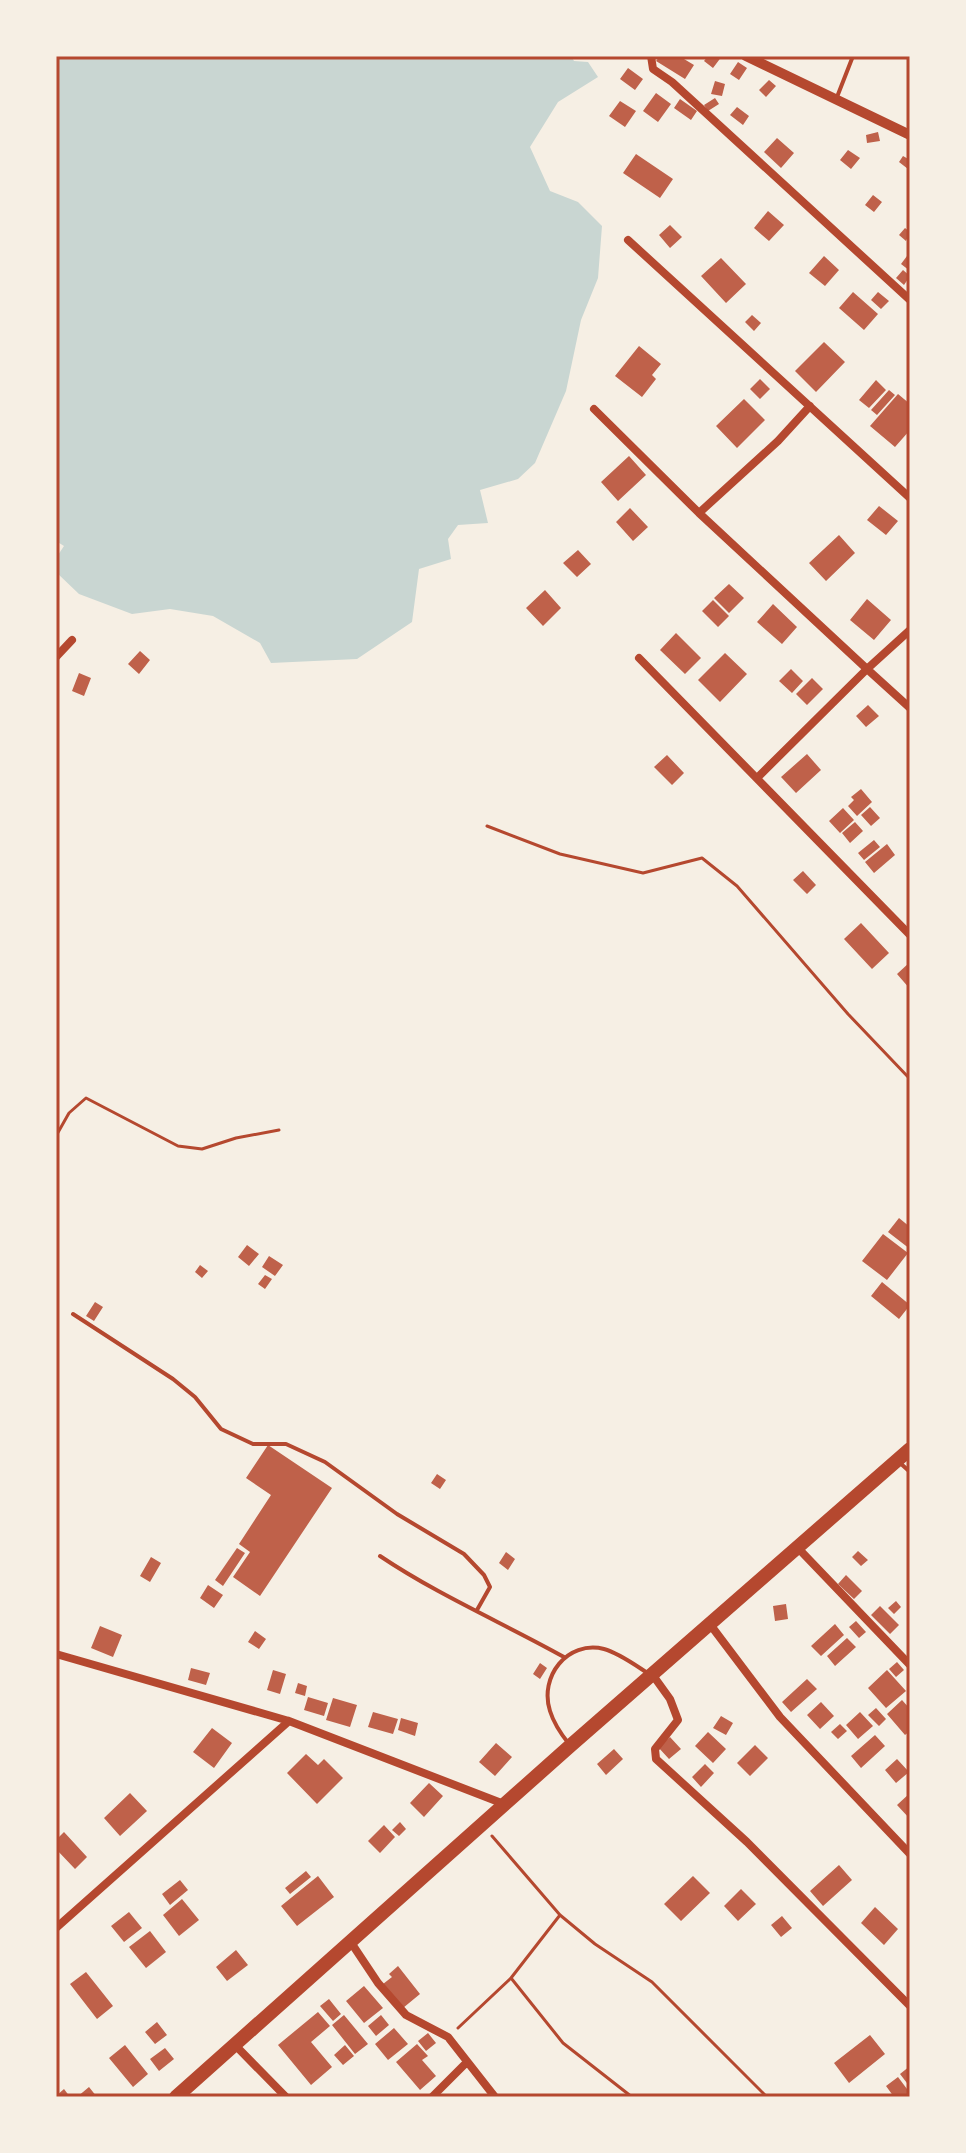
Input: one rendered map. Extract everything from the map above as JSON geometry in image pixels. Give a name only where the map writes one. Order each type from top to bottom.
[{"type":"highway","points":[[176,2097],[651,1674],[910,1449]]},
{"type":"street","points":[[651,56],[653,69],[672,82],[910,300]]},
{"type":"street","points":[[746,56],[910,135]]},
{"type":"street","points":[[628,240],[910,498]]},
{"type":"street","points":[[699,513],[778,441],[810,406]]},
{"type":"street","points":[[594,409],[699,513],[910,708]]},
{"type":"street","points":[[758,777],[910,630]]},
{"type":"street","points":[[56,657],[72,640]]},
{"type":"street","points":[[639,658],[910,935]]},
{"type":"street","points":[[796,1546],[910,1665]]},
{"type":"street","points":[[709,1623],[780,1717],[910,1854]]},
{"type":"street","points":[[56,1654],[289,1721],[504,1804]]},
{"type":"street","points":[[651,1674],[670,1699],[678,1720],[655,1749],[656,1759],[747,1842],[910,2006]]},
{"type":"street","points":[[56,1928],[289,1721]]},
{"type":"street","points":[[350,1941],[378,1983],[406,2015],[448,2037],[495,2097]]},
{"type":"street","points":[[234,2044],[286,2097]]},
{"type":"street","points":[[432,2097],[466,2063]]},
{"type":"lane","points":[[836,99],[853,56]]},
{"type":"lane","points":[[73,1314],[173,1379],[195,1397],[221,1429],[253,1444],[286,1444],[325,1462],[397,1514],[464,1554],[484,1575],[490,1587],[477,1610]]},
{"type":"lane","points":[[897,1461],[910,1472]]},
{"type":"lane","points":[[380,1556],[423,1583],[564,1657]]},
{"type":"lane","points":[[570,1746],[550,1711],[547,1694],[551,1675],[564,1657],[581,1647],[605,1649],[651,1674]]},
{"type":"path","points":[[487,826],[560,854],[643,873],[702,858],[737,886],[848,1014],[910,1079]]},
{"type":"path","points":[[56,1136],[69,1113],[86,1098],[178,1146],[202,1149],[236,1138],[279,1130]]},
{"type":"path","points":[[482,1824],[560,1915],[595,1944],[652,1982],[767,2097]]},
{"type":"path","points":[[448,2037],[511,1978],[560,1915]]},
{"type":"path","points":[[511,1978],[563,2043],[632,2097]]},
{"type":"shaded area","points":[[56,56],[571,56],[574,61],[588,62],[598,77],[558,102],[530,147],[550,191],[578,202],[602,226],[598,278],[581,320],[566,391],[535,463],[518,479],[480,490],[488,523],[458,525],[448,539],[451,559],[419,569],[412,622],[357,659],[271,663],[260,643],[213,616],[170,609],[132,614],[79,594],[56,572],[56,558],[64,546],[56,541]]},
{"type":"building","points":[[660,56],[679,56],[694,65],[685,79],[656,61]]},
{"type":"building","points":[[708,56],[722,56],[713,68],[704,61]]},
{"type":"building","points":[[738,62],[747,68],[739,80],[730,74]]},
{"type":"building","points":[[628,68],[643,79],[635,90],[620,79]]},
{"type":"building","points":[[769,80],[776,86],[766,97],[759,90]]},
{"type":"building","points":[[715,81],[725,84],[722,96],[711,94]]},
{"type":"building","points":[[656,93],[671,104],[658,122],[643,111]]},
{"type":"building","points":[[715,98],[719,104],[708,111],[704,105]]},
{"type":"building","points":[[680,99],[697,111],[691,120],[674,108]]},
{"type":"building","points":[[620,101],[636,111],[625,127],[609,116]]},
{"type":"building","points":[[737,107],[749,116],[743,125],[730,115]]},
{"type":"building","points":[[878,132],[880,141],[867,143],[866,135]]},
{"type":"building","points":[[777,138],[794,153],[781,168],[764,152]]},
{"type":"building","points":[[848,150],[860,158],[851,169],[840,160]]},
{"type":"building","points":[[636,154],[673,179],[660,198],[623,173]]},
{"type":"building","points":[[903,156],[910,160],[908,169],[899,162]]},
{"type":"building","points":[[873,195],[882,202],[874,212],[865,205]]},
{"type":"building","points":[[768,211],[784,225],[769,241],[754,228]]},
{"type":"building","points":[[670,225],[682,237],[670,248],[659,235]]},
{"type":"building","points":[[905,228],[910,232],[906,241],[899,235]]},
{"type":"building","points":[[824,256],[839,270],[825,286],[809,273]]},
{"type":"building","points":[[907,256],[910,258],[910,271],[901,264]]},
{"type":"building","points":[[721,258],[746,284],[726,303],[701,276]]},
{"type":"building","points":[[903,270],[910,276],[904,285],[896,278]]},
{"type":"building","points":[[853,292],[878,314],[864,330],[839,308]]},
{"type":"building","points":[[878,292],[889,301],[881,309],[871,300]]},
{"type":"building","points":[[752,315],[761,323],[754,331],[745,322]]},
{"type":"building","points":[[824,342],[845,362],[816,392],[795,371]]},
{"type":"building","points":[[639,346],[661,364],[652,375],[656,379],[642,397],[615,376]]},
{"type":"building","points":[[760,379],[770,389],[760,399],[750,389]]},
{"type":"building","points":[[876,380],[886,390],[869,408],[859,400]]},
{"type":"building","points":[[889,390],[895,395],[877,415],[871,410]]},
{"type":"building","points":[[898,394],[910,404],[910,430],[895,447],[870,426]]},
{"type":"building","points":[[744,399],[765,420],[737,448],[716,426]]},
{"type":"building","points":[[629,456],[646,475],[618,501],[601,482]]},
{"type":"building","points":[[879,506],[898,521],[886,535],[867,520]]},
{"type":"building","points":[[630,508],[648,527],[633,541],[616,522]]},
{"type":"building","points":[[839,535],[855,553],[826,581],[809,563]]},
{"type":"building","points":[[578,550],[591,564],[577,577],[563,563]]},
{"type":"building","points":[[729,584],[744,598],[729,613],[714,598]]},
{"type":"building","points":[[545,590],[561,608],[543,626],[526,608]]},
{"type":"building","points":[[867,599],[891,620],[874,640],[850,620]]},
{"type":"building","points":[[713,600],[729,616],[718,627],[702,611]]},
{"type":"building","points":[[773,604],[797,627],[782,644],[757,622]]},
{"type":"building","points":[[676,633],[701,658],[685,674],[660,650]]},
{"type":"building","points":[[140,651],[150,660],[139,674],[128,664]]},
{"type":"building","points":[[725,653],[747,674],[720,702],[698,680]]},
{"type":"building","points":[[791,669],[803,681],[792,693],[779,681]]},
{"type":"building","points":[[79,673],[91,678],[84,696],[72,691]]},
{"type":"building","points":[[812,678],[823,689],[807,705],[796,694]]},
{"type":"building","points":[[868,705],[879,716],[866,727],[856,716]]},
{"type":"building","points":[[807,754],[821,770],[796,793],[781,777]]},
{"type":"building","points":[[667,755],[684,773],[672,785],[654,767]]},
{"type":"building","points":[[861,789],[872,802],[857,816],[848,806],[854,800],[851,797]]},
{"type":"building","points":[[870,807],[880,818],[871,826],[861,815]]},
{"type":"building","points":[[843,808],[854,820],[840,833],[829,821]]},
{"type":"building","points":[[855,822],[863,831],[850,843],[842,833]]},
{"type":"building","points":[[874,840],[880,847],[864,860],[858,853]]},
{"type":"building","points":[[887,844],[895,855],[874,873],[865,862]]},
{"type":"building","points":[[803,871],[816,885],[807,894],[793,880]]},
{"type":"building","points":[[861,923],[889,953],[872,969],[844,939]]},
{"type":"building","points":[[910,962],[910,989],[897,974]]},
{"type":"building","points":[[899,1218],[910,1227],[910,1249],[888,1232]]},
{"type":"building","points":[[883,1234],[908,1253],[887,1280],[862,1261]]},
{"type":"building","points":[[247,1245],[259,1254],[249,1266],[238,1257]]},
{"type":"building","points":[[269,1256],[283,1265],[275,1276],[262,1267]]},
{"type":"building","points":[[200,1265],[208,1271],[202,1278],[195,1272]]},
{"type":"building","points":[[265,1275],[272,1279],[265,1289],[258,1284]]},
{"type":"building","points":[[882,1282],[910,1305],[899,1319],[871,1296]]},
{"type":"building","points":[[95,1302],[103,1307],[94,1321],[86,1316]]},
{"type":"building","points":[[268,1445],[332,1488],[260,1596],[233,1577],[250,1552],[239,1544],[271,1495],[246,1478]]},
{"type":"building","points":[[437,1474],[446,1480],[440,1489],[431,1483]]},
{"type":"building","points":[[237,1548],[245,1553],[223,1586],[215,1580]]},
{"type":"building","points":[[858,1551],[868,1560],[861,1566],[852,1557]]},
{"type":"building","points":[[506,1552],[515,1559],[508,1570],[499,1563]]},
{"type":"building","points":[[151,1557],[161,1563],[150,1582],[140,1576]]},
{"type":"building","points":[[846,1575],[862,1591],[854,1599],[838,1584]]},
{"type":"building","points":[[208,1585],[223,1595],[214,1608],[200,1598]]},
{"type":"building","points":[[896,1601],[901,1607],[894,1614],[888,1608]]},
{"type":"building","points":[[786,1604],[788,1619],[775,1621],[773,1606]]},
{"type":"building","points":[[880,1606],[899,1625],[890,1634],[871,1615]]},
{"type":"building","points":[[856,1621],[866,1632],[859,1638],[849,1627]]},
{"type":"building","points":[[835,1624],[844,1635],[821,1656],[811,1646]]},
{"type":"building","points":[[100,1626],[122,1635],[113,1657],[91,1648]]},
{"type":"building","points":[[255,1631],[266,1639],[259,1649],[248,1642]]},
{"type":"building","points":[[847,1638],[856,1647],[835,1666],[827,1656]]},
{"type":"building","points":[[897,1662],[904,1670],[896,1677],[889,1669]]},
{"type":"building","points":[[540,1663],[547,1668],[540,1679],[533,1674]]},
{"type":"building","points":[[191,1668],[210,1673],[206,1685],[188,1680]]},
{"type":"building","points":[[273,1670],[286,1674],[280,1694],[267,1690]]},
{"type":"building","points":[[887,1670],[906,1691],[886,1708],[868,1688]]},
{"type":"building","points":[[807,1679],[817,1689],[791,1712],[782,1702]]},
{"type":"building","points":[[298,1683],[307,1686],[305,1696],[295,1693]]},
{"type":"building","points":[[308,1697],[328,1703],[324,1716],[304,1710]]},
{"type":"building","points":[[333,1698],[357,1705],[350,1727],[326,1720]]},
{"type":"building","points":[[902,1700],[910,1709],[910,1731],[905,1735],[887,1714]]},
{"type":"building","points":[[821,1702],[834,1716],[820,1729],[807,1715]]},
{"type":"building","points":[[876,1708],[886,1719],[879,1726],[868,1715]]},
{"type":"building","points":[[373,1712],[398,1719],[393,1734],[368,1727]]},
{"type":"building","points":[[860,1712],[873,1726],[858,1739],[846,1725]]},
{"type":"building","points":[[721,1716],[733,1723],[726,1735],[713,1728]]},
{"type":"building","points":[[401,1718],[418,1723],[415,1736],[398,1730]]},
{"type":"building","points":[[840,1724],[847,1731],[838,1739],[831,1732]]},
{"type":"building","points":[[212,1728],[232,1743],[214,1768],[193,1752]]},
{"type":"building","points":[[708,1732],[726,1749],[713,1763],[695,1746]]},
{"type":"building","points":[[875,1735],[885,1746],[861,1768],[851,1756]]},
{"type":"building","points":[[670,1737],[681,1749],[669,1759],[658,1747]]},
{"type":"building","points":[[496,1743],[512,1757],[495,1776],[479,1762]]},
{"type":"building","points":[[755,1745],[768,1758],[750,1776],[737,1763]]},
{"type":"building","points":[[614,1749],[623,1759],[606,1775],[597,1764]]},
{"type":"building","points":[[306,1754],[318,1765],[324,1759],[343,1778],[317,1804],[287,1773]]},
{"type":"building","points":[[897,1759],[909,1772],[896,1783],[885,1770]]},
{"type":"building","points":[[705,1764],[714,1773],[701,1787],[692,1777]]},
{"type":"building","points":[[429,1783],[443,1796],[424,1817],[410,1803]]},
{"type":"building","points":[[130,1793],[147,1811],[120,1836],[104,1818]]},
{"type":"building","points":[[910,1793],[910,1819],[897,1805]]},
{"type":"building","points":[[400,1822],[406,1829],[399,1836],[392,1830]]},
{"type":"building","points":[[384,1825],[395,1837],[380,1853],[368,1841]]},
{"type":"building","points":[[64,1832],[87,1857],[75,1869],[56,1849],[56,1840]]},
{"type":"building","points":[[839,1865],[852,1880],[823,1906],[810,1891]]},
{"type":"building","points":[[306,1871],[311,1877],[290,1894],[285,1888]]},
{"type":"building","points":[[318,1876],[334,1897],[297,1926],[281,1906]]},
{"type":"building","points":[[693,1876],[710,1893],[681,1921],[664,1904]]},
{"type":"building","points":[[180,1880],[188,1890],[170,1905],[162,1894]]},
{"type":"building","points":[[741,1889],[756,1904],[738,1921],[724,1906]]},
{"type":"building","points":[[182,1899],[199,1920],[179,1936],[163,1915]]},
{"type":"building","points":[[875,1907],[898,1929],[884,1945],[861,1923]]},
{"type":"building","points":[[129,1912],[142,1928],[124,1942],[111,1926]]},
{"type":"building","points":[[782,1916],[792,1928],[781,1937],[771,1925]]},
{"type":"building","points":[[150,1931],[166,1952],[146,1968],[129,1947]]},
{"type":"building","points":[[236,1950],[248,1965],[227,1981],[216,1967]]},
{"type":"building","points":[[398,1966],[420,1994],[403,2008],[383,1984],[392,1977],[389,1974]]},
{"type":"building","points":[[86,1972],[113,2006],[97,2019],[70,1984]]},
{"type":"building","points":[[364,1986],[383,2008],[364,2023],[346,2001]]},
{"type":"building","points":[[329,1999],[341,2014],[333,2021],[320,2006]]},
{"type":"building","points":[[318,2012],[330,2026],[311,2042],[332,2067],[311,2085],[278,2045]]},
{"type":"building","points":[[344,2015],[368,2044],[355,2054],[332,2025]]},
{"type":"building","points":[[381,2015],[389,2025],[376,2036],[368,2026]]},
{"type":"building","points":[[157,2022],[167,2035],[155,2044],[145,2032]]},
{"type":"building","points":[[394,2028],[408,2044],[388,2060],[375,2044]]},
{"type":"building","points":[[428,2033],[436,2043],[426,2051],[418,2041]]},
{"type":"building","points":[[870,2035],[885,2054],[849,2083],[834,2063]]},
{"type":"building","points":[[417,2044],[428,2056],[422,2060],[436,2076],[420,2090],[396,2062]]},
{"type":"building","points":[[125,2045],[148,2074],[133,2087],[109,2058]]},
{"type":"building","points":[[345,2045],[354,2056],[343,2065],[334,2055]]},
{"type":"building","points":[[165,2048],[174,2059],[159,2071],[150,2059]]},
{"type":"building","points":[[910,2066],[910,2087],[900,2074]]},
{"type":"building","points":[[898,2077],[910,2097],[894,2097],[886,2086]]},
{"type":"building","points":[[89,2087],[97,2097],[77,2097]]},
{"type":"building","points":[[64,2089],[70,2097],[56,2097],[56,2096]]}]
